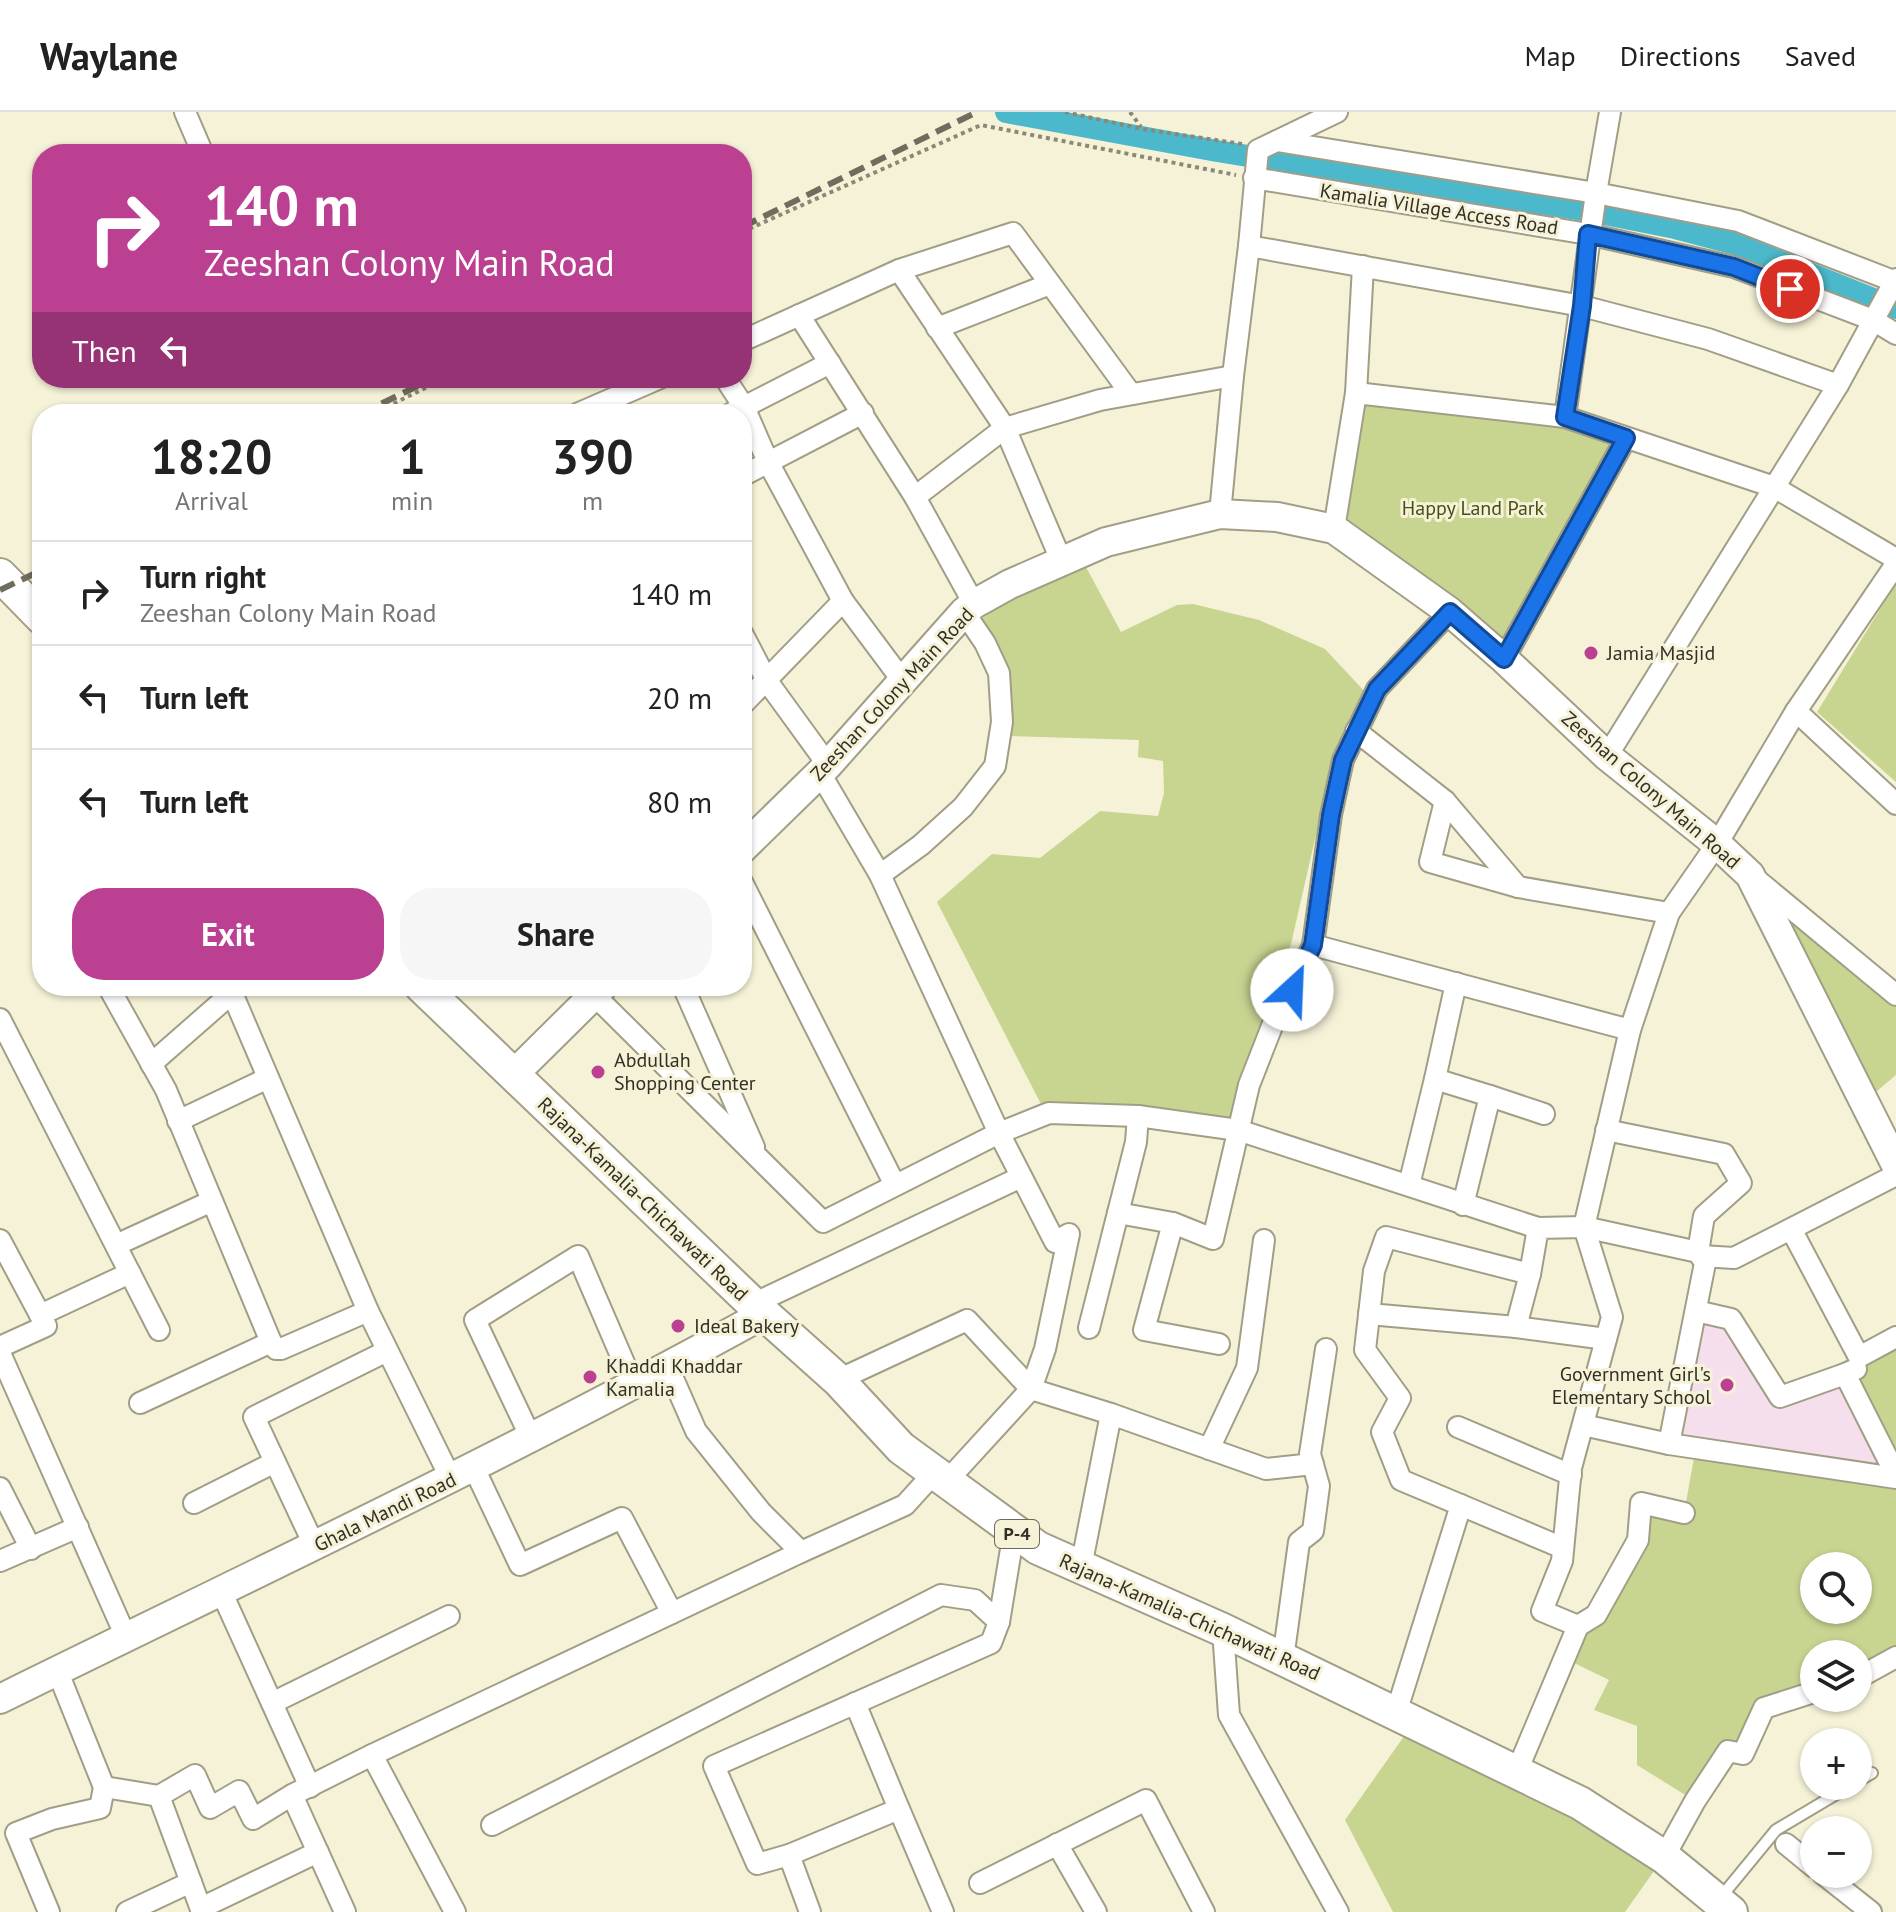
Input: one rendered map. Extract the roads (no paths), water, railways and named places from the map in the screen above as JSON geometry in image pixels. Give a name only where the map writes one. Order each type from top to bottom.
[{"type":"main road","points":[[0,575],[32,608]]},
{"type":"main road","name":"Rajana-Kamalia-Chichawati Road","points":[[431,996],[758,1309],[838,1380],[901,1448],[1038,1548],[1223,1630],[1580,1803],[1664,1857],[1724,1907]]},
{"type":"street","points":[[185,112],[199,144]]},
{"type":"street","points":[[1261,157],[1337,112]]},
{"type":"street","points":[[1565,417],[1582,306],[1588,234],[1610,112]]},
{"type":"street","points":[[1261,157],[1596,193],[1738,221],[1896,281],[1838,385],[1607,756]]},
{"type":"street","points":[[1220,514],[1233,376],[1261,157]]},
{"type":"street","name":"Kamalia Village Access Road","points":[[1261,157],[1734,267],[1873,320],[1896,334]]},
{"type":"street","points":[[752,336],[899,270],[1013,233],[1131,394]]},
{"type":"street","points":[[1249,246],[1582,306],[1708,339],[1838,385]]},
{"type":"street","points":[[1334,529],[1356,393],[1363,266]]},
{"type":"street","points":[[899,270],[1005,428],[1061,560]]},
{"type":"street","points":[[937,328],[1050,284]]},
{"type":"street","points":[[799,315],[915,497],[999,673],[1002,722],[995,766],[963,807],[921,845],[880,875]]},
{"type":"street","points":[[751,404],[830,363]]},
{"type":"street","points":[[915,497],[1005,428],[1100,400],[1233,376]]},
{"type":"street","points":[[600,404],[637,388]]},
{"type":"street","points":[[1356,393],[1565,417],[1774,487],[1896,562],[1796,711],[1717,844],[1669,913],[1630,1030],[1584,1227],[1612,1317],[1571,1475],[1562,1561],[1542,1611],[1578,1626]]},
{"type":"street","points":[[752,471],[863,413]]},
{"type":"street","points":[[752,436],[843,601],[902,680]]},
{"type":"street","points":[[1504,659],[1626,438]]},
{"type":"street","name":"Zeeshan Colony Main Road","points":[[752,839],[824,769],[969,608],[1061,560],[1106,542],[1220,514],[1277,517],[1334,529],[1450,612],[1607,756],[1717,844],[1750,875],[1896,1165]]},
{"type":"street","points":[[752,695],[843,601]]},
{"type":"street","points":[[1118,1213],[1173,1223],[1213,1239],[1249,1085],[1276,1016],[1313,945],[1331,815],[1343,760],[1377,689],[1450,612]]},
{"type":"street","points":[[104,1787],[159,1796],[195,1775],[210,1808],[239,1791],[253,1819],[372,1755],[905,1505],[940,1477],[1031,1389],[1045,1349],[1069,1234],[1055,1242],[999,1133],[880,875],[824,769],[752,652]]},
{"type":"street","points":[[1796,711],[1896,804]]},
{"type":"street","points":[[1356,731],[1445,801],[1518,887]]},
{"type":"street","points":[[1445,801],[1430,862],[1518,887],[1669,913]]},
{"type":"street","points":[[1750,875],[1896,995]]},
{"type":"street","points":[[752,902],[895,1185]]},
{"type":"street","points":[[1313,945],[1630,1030]]},
{"type":"street","points":[[1409,1185],[1456,983]]},
{"type":"street","points":[[114,996],[178,1121],[276,1349],[368,1311]]},
{"type":"street","points":[[151,1064],[224,996]]},
{"type":"street","points":[[233,996],[387,1351],[520,1565],[622,1518],[672,1613]]},
{"type":"street","points":[[513,1075],[587,996]]},
{"type":"street","points":[[601,996],[823,1222],[999,1133],[1049,1113],[1138,1116],[1238,1130],[1538,1228],[1584,1227],[1700,1254],[1734,1258],[1896,1175]]},
{"type":"street","points":[[687,996],[759,1159]]},
{"type":"street","points":[[0,1019],[159,1330]]},
{"type":"street","points":[[178,1121],[268,1078]]},
{"type":"street","points":[[1435,1079],[1544,1114]]},
{"type":"street","points":[[1463,1205],[1490,1096]]},
{"type":"street","points":[[1089,1328],[1136,1142],[1138,1116]]},
{"type":"street","points":[[1606,1130],[1724,1154],[1741,1183],[1704,1216],[1700,1254],[1705,1263],[1669,1444]]},
{"type":"street","points":[[758,1309],[1021,1177]]},
{"type":"street","points":[[116,1245],[212,1201]]},
{"type":"street","points":[[1173,1223],[1144,1330],[1219,1344]]},
{"type":"street","points":[[1516,1327],[1538,1228]]},
{"type":"street","points":[[1696,1311],[1731,1319],[1780,1397],[1861,1366],[1791,1229]]},
{"type":"street","points":[[1530,1274],[1386,1237],[1374,1271],[1365,1350],[1400,1398],[1382,1432],[1401,1480],[1563,1548]]},
{"type":"street","points":[[0,1240],[46,1326],[0,1347]]},
{"type":"street","points":[[1209,1449],[1247,1368],[1264,1240]]},
{"type":"street","points":[[531,1438],[475,1320],[578,1256],[634,1386]]},
{"type":"street","points":[[40,1315],[130,1273]]},
{"type":"street","name":"Ghala Mandi Road","points":[[0,1699],[315,1547],[634,1386],[758,1309]]},
{"type":"street","points":[[1369,1314],[1516,1327],[1606,1339]]},
{"type":"street","points":[[838,1380],[967,1320],[1031,1389],[1266,1469],[1313,1464]]},
{"type":"street","points":[[1859,1357],[1896,1337]]},
{"type":"street","points":[[140,1403],[271,1342]]},
{"type":"street","points":[[1283,1659],[1299,1542],[1313,1531],[1319,1486],[1310,1454],[1326,1349]]},
{"type":"street","points":[[315,1547],[254,1417],[387,1351]]},
{"type":"street","points":[[0,1353],[126,1637]]},
{"type":"street","points":[[668,1367],[696,1431],[761,1512],[801,1552]]},
{"type":"street","points":[[1845,1374],[1896,1477]]},
{"type":"street","points":[[1081,1567],[1111,1414]]},
{"type":"street","points":[[1583,1425],[1669,1444],[1896,1477]]},
{"type":"street","points":[[1458,1427],[1571,1475]]},
{"type":"street","points":[[194,1503],[275,1462]]},
{"type":"street","points":[[0,1488],[31,1549]]},
{"type":"street","points":[[1517,1771],[1578,1626],[1596,1615],[1638,1540],[1641,1503],[1684,1513]]},
{"type":"street","points":[[1396,1713],[1461,1505]]},
{"type":"street","points":[[0,1561],[78,1527]]},
{"type":"street","points":[[899,1809],[789,1855],[757,1864],[714,1766],[991,1643],[999,1622],[1014,1531]]},
{"type":"street","points":[[221,1591],[272,1703],[318,1852],[345,1912]]},
{"type":"street","points":[[492,1825],[941,1595],[975,1600],[999,1622]]},
{"type":"street","points":[[272,1703],[449,1616]]},
{"type":"street","points":[[1223,1630],[1229,1715],[1338,1912]]},
{"type":"street","points":[[1872,1670],[1896,1657]]},
{"type":"street","points":[[49,1912],[16,1833],[52,1819],[100,1808],[104,1787],[57,1670]]},
{"type":"street","points":[[1664,1857],[1695,1801],[1728,1751],[1743,1754],[1764,1708],[1800,1696]]},
{"type":"street","points":[[855,1703],[943,1912]]},
{"type":"street","points":[[372,1755],[455,1912]]},
{"type":"street","points":[[159,1796],[202,1910],[318,1852]]},
{"type":"street","points":[[980,1883],[1146,1800],[1204,1912]]},
{"type":"street","points":[[1057,1844],[1096,1912]]},
{"type":"street","points":[[1786,1844],[1800,1856]]},
{"type":"street","points":[[789,1855],[810,1912]]},
{"type":"street","points":[[127,1912],[191,1882]]},
{"type":"street","points":[[1841,1888],[1871,1912]]},
{"type":"lane","points":[[1724,1907],[1776,1830],[1826,1800]]},
{"type":"waterway","points":[[1006,112],[1675,228],[1736,244],[1896,308]]},
{"type":"railway","points":[[752,222],[977,112]]},
{"type":"railway","points":[[381,404],[413,388]]},
{"type":"railway","points":[[0,590],[32,575]]},
{"type":"place","name":"Jamia Masjid","points":[[1591,653]]},
{"type":"place","name":"Abdullah Shopping Center","points":[[598,1072]]},
{"type":"place","name":"Ideal Bakery","points":[[678,1326]]},
{"type":"place","name":"Khaddi Khaddar Kamalia","points":[[590,1377]]},
{"type":"place","name":"Government Girl's Elementary School","points":[[1727,1385]]},
{"type":"park label","name":"Happy Land Park","points":[[1473,508]]}]
